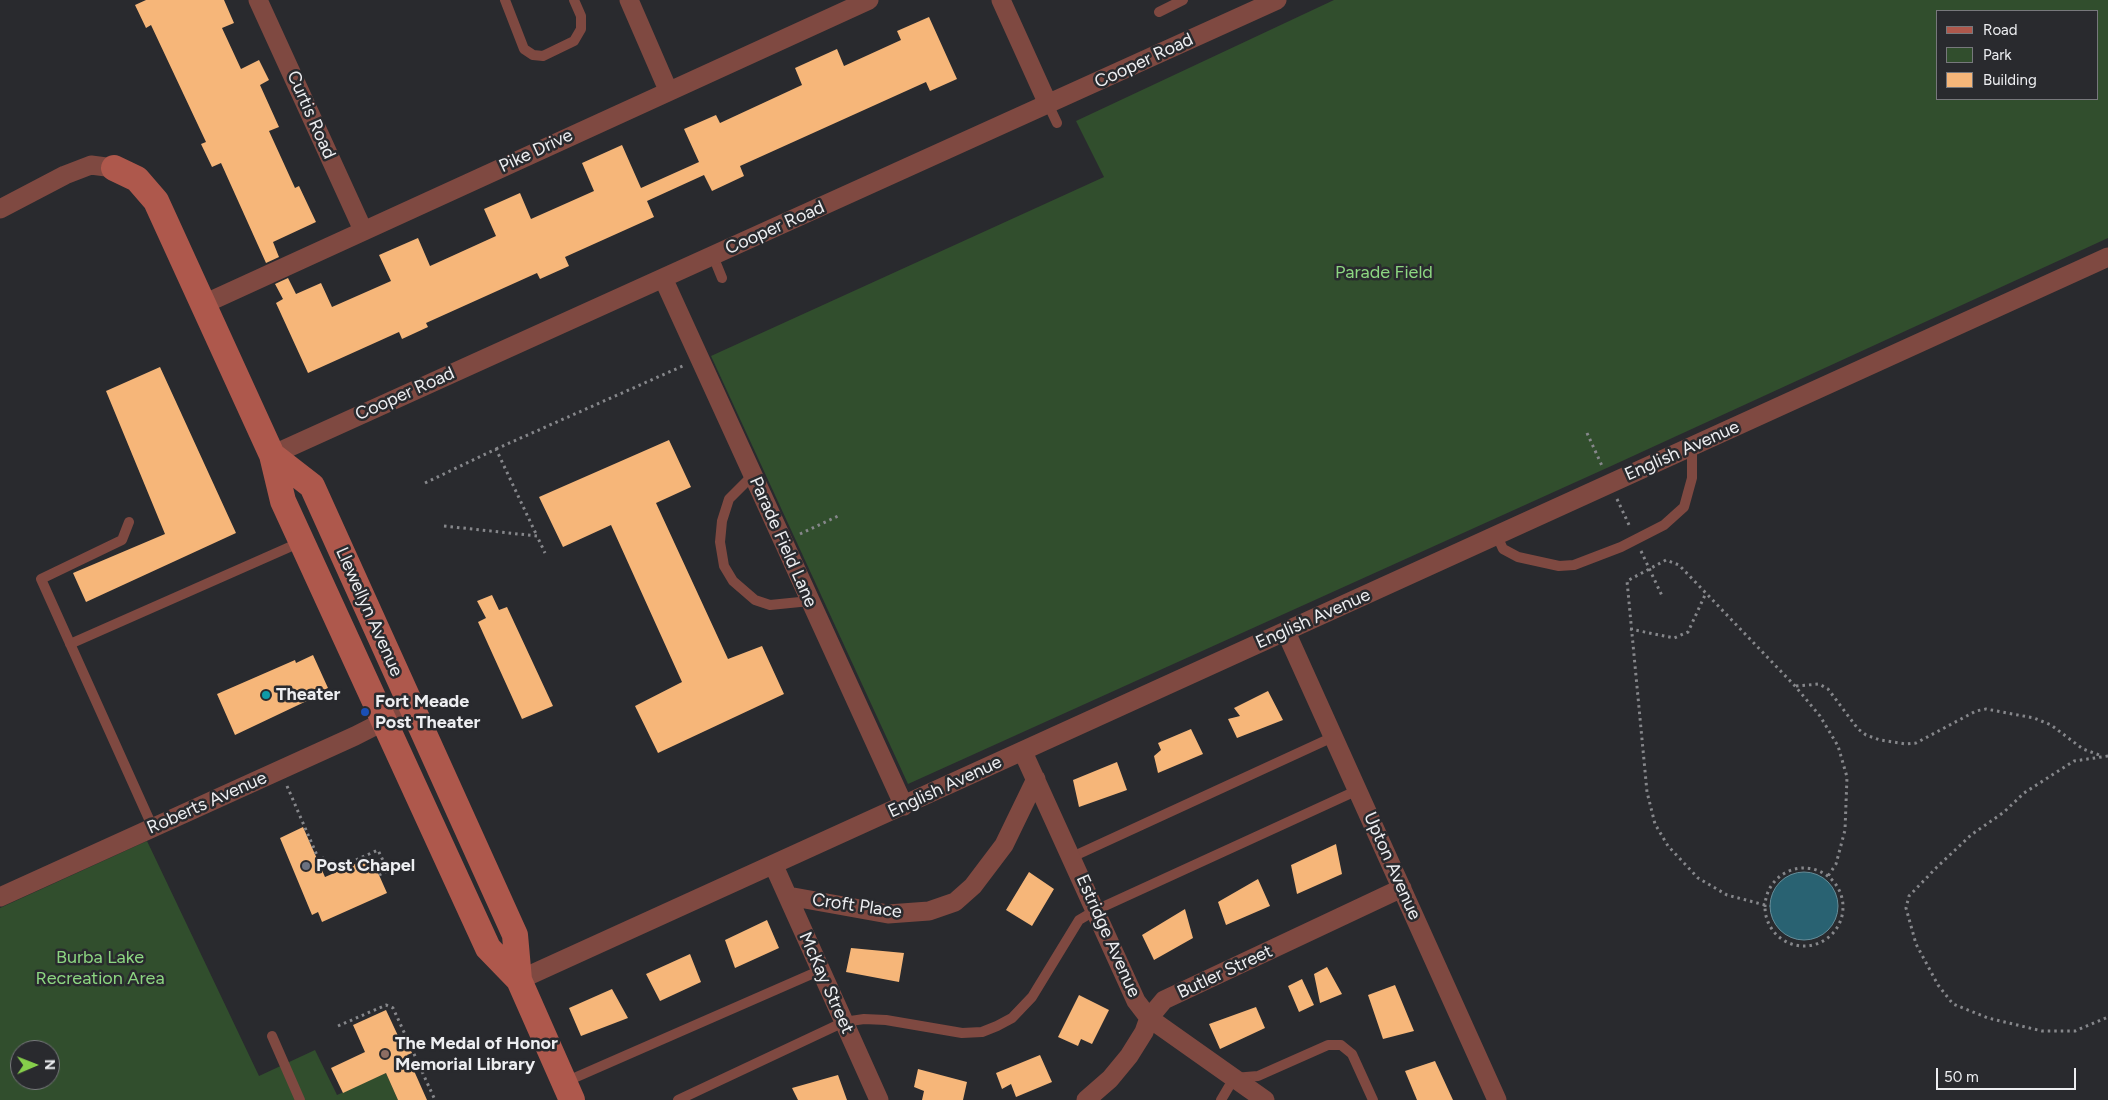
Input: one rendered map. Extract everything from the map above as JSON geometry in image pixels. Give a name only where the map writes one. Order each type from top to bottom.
[{"type":"street","name":"Curtis Road","points":[[258,0],[363,230]]},
{"type":"street","points":[[629,0],[668,90]]},
{"type":"street","name":"Pike Drive","points":[[204,304],[668,90],[869,0]]},
{"type":"street","points":[[1002,0],[1048,104]]},
{"type":"street","name":"Cooper Road","points":[[272,455],[1277,0]]},
{"type":"street","points":[[0,209],[65,175],[91,165],[114,168]]},
{"type":"street","name":"Llewellyn Avenue","points":[[114,168],[138,179],[156,201],[272,455],[283,501],[488,948],[519,980]]},
{"type":"street","name":"English Avenue","points":[[519,980],[774,866],[2108,258]]},
{"type":"street","name":"Parade Field Lane","points":[[663,278],[904,806]]},
{"type":"street","name":"Llewellyn Avenue","points":[[272,455],[312,486],[515,935],[519,980],[568,1091]]},
{"type":"street","name":"Upton Avenue","points":[[1286,632],[1497,1100]]},
{"type":"street","name":"Roberts Avenue","points":[[0,897],[154,828],[412,707]]},
{"type":"street","name":"Estridge Avenue","points":[[1023,752],[1136,1001],[1149,1018],[1265,1100]]},
{"type":"street","name":"Croft Place","points":[[788,896],[888,914],[929,911],[955,902],[978,881],[1004,845],[1036,779]]},
{"type":"street","name":"McKay Street","points":[[774,866],[879,1100]]},
{"type":"street","name":"Butler Street","points":[[1086,1100],[1110,1079],[1129,1056],[1144,1032],[1149,1018],[1164,1000],[1402,888]]},
{"type":"lane","points":[[505,0],[524,49],[533,55],[543,56],[574,41],[581,30],[581,16],[574,0]]},
{"type":"lane","points":[[1159,12],[1183,0]]},
{"type":"lane","points":[[1048,104],[1057,123]]},
{"type":"lane","points":[[713,256],[722,278]]},
{"type":"lane","points":[[1497,536],[1503,549],[1518,556],[1559,566],[1574,565],[1621,547],[1664,525],[1684,507],[1692,478],[1692,447]]},
{"type":"lane","points":[[753,475],[729,499],[722,521],[720,542],[724,566],[733,581],[755,600],[770,605],[810,601]]},
{"type":"lane","points":[[130,522],[122,540],[41,579],[154,828]]},
{"type":"lane","points":[[70,644],[302,541]]},
{"type":"lane","points":[[1072,857],[1333,737]]},
{"type":"lane","points":[[678,1100],[844,1022],[864,1019],[886,1020],[962,1033],[982,1032],[997,1026],[1012,1018],[1032,997],[1079,920],[1096,910],[1358,790]]},
{"type":"lane","points":[[568,1091],[821,970]]},
{"type":"lane","points":[[272,1036],[300,1100]]},
{"type":"lane","points":[[1221,1100],[1234,1078],[1258,1076],[1328,1045],[1341,1045],[1352,1054],[1373,1100]]},
{"type":"path","points":[[425,483],[675,369]]},
{"type":"path","points":[[1587,433],[1610,484]]},
{"type":"path","points":[[496,449],[545,553]]},
{"type":"path","points":[[783,542],[838,516]]},
{"type":"path","points":[[444,526],[537,536]]},
{"type":"path","points":[[1765,905],[1726,895],[1698,878],[1668,846],[1655,824],[1647,792],[1630,629],[1627,581],[1666,560],[1679,565],[1705,595],[1795,686],[1820,716],[1838,746],[1847,777],[1845,830],[1836,864],[1828,876]]},
{"type":"path","points":[[1649,568],[1662,598]]},
{"type":"path","points":[[1630,629],[1674,638],[1688,632],[1705,595]]},
{"type":"path","points":[[1795,686],[1819,684],[1828,689],[1858,729],[1866,735],[1880,740],[1906,744],[1916,743],[1976,711],[1986,709],[2034,718],[2051,724],[2083,749],[2103,756]]},
{"type":"path","points":[[2108,756],[2074,761],[2024,793],[2004,812],[1971,835],[1936,868],[1909,896],[1906,908],[1916,944],[1938,985],[1953,1004],[1988,1018],[2042,1031],[2075,1031],[2108,1017]]},
{"type":"path","points":[[285,783],[319,860],[323,858],[329,872],[378,850],[390,870],[379,875]]},
{"type":"path","points":[[1795,868],[1808,868],[1820,870],[1839,888],[1843,901],[1843,914],[1838,926],[1830,936],[1819,943],[1806,946],[1793,944],[1781,938],[1772,930],[1767,918],[1765,905],[1768,893],[1774,882],[1784,873],[1795,868]]},
{"type":"path","points":[[338,1026],[386,1005],[393,1008],[435,1100]]},
{"type":"green space","name":"Parade Field","points":[[1334,0],[2108,0],[2108,238],[1609,467],[908,784],[711,356],[1104,177],[1076,121]]},
{"type":"green space","name":"Burba Lake Recreation Area","points":[[147,841],[259,1076],[315,1050],[337,1095],[386,1073],[398,1100],[0,1100],[0,908]]},
{"type":"water","points":[[1804,872],[1817,875],[1828,882],[1835,893],[1838,906],[1835,919],[1828,930],[1817,937],[1804,940],[1791,937],[1780,930],[1773,919],[1770,906],[1773,893],[1780,882],[1791,875]]},
{"type":"building","points":[[146,0],[224,0],[234,23],[222,28],[241,69],[259,60],[269,80],[260,85],[279,127],[269,131],[295,188],[299,186],[316,222],[273,242],[279,257],[266,263],[221,163],[212,167],[201,144],[206,142],[151,25],[146,28],[135,5]]},
{"type":"building","points":[[929,17],[957,79],[930,91],[926,82],[740,166],[744,176],[712,191],[704,175],[647,201],[654,217],[565,257],[569,266],[540,279],[537,273],[426,323],[428,327],[402,339],[399,332],[308,373],[276,303],[283,299],[275,284],[288,278],[296,294],[321,283],[332,307],[391,281],[379,255],[418,238],[430,266],[496,236],[484,209],[520,193],[531,219],[594,191],[582,163],[622,145],[641,188],[699,162],[684,129],[716,115],[720,123],[802,85],[795,68],[837,49],[844,66],[901,40],[897,31]]},
{"type":"building","points":[[160,367],[236,533],[86,602],[73,573],[165,534],[106,391]]},
{"type":"building","points":[[669,440],[691,487],[656,503],[728,659],[762,646],[784,694],[658,753],[635,706],[682,682],[611,525],[563,547],[539,497]]},
{"type":"building","points":[[492,595],[499,610],[507,607],[553,706],[522,719],[478,622],[486,618],[477,601]]},
{"type":"building","name":"Theater","points":[[313,655],[328,688],[312,696],[313,698],[235,735],[217,694],[295,660],[296,663]]},
{"type":"building","points":[[1268,691],[1283,720],[1237,738],[1228,719],[1240,716],[1234,708]]},
{"type":"building","points":[[1191,729],[1203,754],[1158,773],[1154,756],[1161,750],[1158,743]]},
{"type":"building","points":[[1117,762],[1127,790],[1079,807],[1073,780]]},
{"type":"building","name":"Post Chapel","points":[[303,827],[325,877],[371,857],[387,893],[322,922],[318,912],[312,915],[280,838]]},
{"type":"building","points":[[1336,844],[1342,874],[1297,894],[1291,865]]},
{"type":"building","points":[[1029,872],[1054,889],[1032,926],[1006,910]]},
{"type":"building","points":[[1258,879],[1270,906],[1226,925],[1218,902]]},
{"type":"building","points":[[1185,909],[1193,938],[1154,960],[1142,935]]},
{"type":"building","points":[[767,920],[779,948],[735,968],[725,940]]},
{"type":"building","points":[[851,948],[904,953],[899,982],[846,972]]},
{"type":"building","points":[[690,954],[701,982],[660,1001],[646,974]]},
{"type":"building","points":[[1327,967],[1342,994],[1320,1003],[1314,974]]},
{"type":"building","points":[[1302,979],[1314,1005],[1299,1012],[1288,986]]},
{"type":"building","points":[[1395,985],[1414,1031],[1383,1039],[1368,995]]},
{"type":"building","points":[[612,989],[628,1018],[581,1036],[569,1008]]},
{"type":"building","points":[[1079,995],[1109,1010],[1092,1044],[1081,1039],[1078,1046],[1058,1037]]},
{"type":"building","points":[[1256,1007],[1265,1028],[1220,1049],[1209,1024]]},
{"type":"building","name":"The Medal of Honor Memorial Library","points":[[386,1010],[400,1040],[405,1037],[412,1053],[407,1055],[427,1100],[398,1100],[386,1073],[343,1093],[331,1068],[365,1052],[353,1025]]},
{"type":"building","points":[[1040,1055],[1052,1082],[1016,1097],[1011,1084],[1002,1089],[996,1073]]},
{"type":"building","points":[[1435,1061],[1453,1100],[1417,1100],[1405,1071]]},
{"type":"building","points":[[918,1069],[967,1082],[963,1100],[922,1100],[924,1091],[914,1087]]},
{"type":"building","points":[[838,1075],[847,1100],[798,1100],[792,1088]]},
{"type":"place","name":"Theater","points":[[266,695]]},
{"type":"place","name":"Fort Meade Post Theater","points":[[365,712]]},
{"type":"place","name":"Post Chapel","points":[[306,866]]},
{"type":"place","name":"The Medal of Honor Memorial Library","points":[[385,1054]]}]
